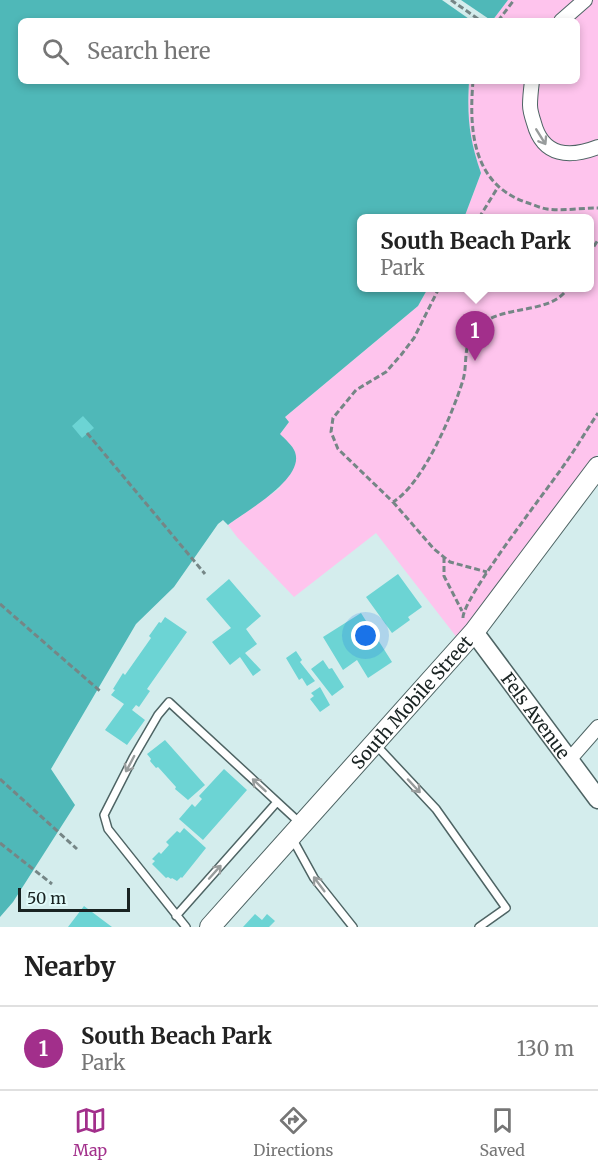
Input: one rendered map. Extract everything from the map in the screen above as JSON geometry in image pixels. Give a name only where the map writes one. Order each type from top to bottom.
[{"type":"main road","name":"South Mobile Street","points":[[210,927],[375,743],[598,467]]},
{"type":"street","points":[[564,18],[585,0]]},
{"type":"street","points":[[532,84],[530,107],[542,142],[556,152],[563,153],[598,147]]},
{"type":"street","name":"Fels Avenue","points":[[468,628],[598,799]]},
{"type":"street","points":[[568,760],[598,727]]},
{"type":"lane","points":[[186,927],[108,829],[104,815],[133,758],[158,716],[170,702],[277,802],[296,830],[314,878],[353,927]]},
{"type":"lane","points":[[375,743],[436,809],[506,908],[479,927]]},
{"type":"lane","points":[[176,916],[277,802]]},
{"type":"path","points":[[451,0],[477,18]]},
{"type":"path","points":[[500,18],[514,0]]},
{"type":"path","points":[[474,84],[471,114],[476,146],[486,174],[498,187],[513,197],[547,209],[598,208]]},
{"type":"path","points":[[482,214],[498,187]]},
{"type":"path","points":[[437,292],[414,338],[386,372],[356,390],[333,418],[331,424],[333,438],[338,449],[393,502],[434,549],[450,562],[487,573]]},
{"type":"path","points":[[393,502],[410,488],[442,436],[464,378],[470,339],[482,322],[510,311],[549,303],[561,298],[565,292]]},
{"type":"path","points":[[462,612],[598,413]]},
{"type":"path","points":[[87,433],[205,574]]},
{"type":"path","points":[[444,557],[444,576],[468,628]]},
{"type":"path","points":[[0,604],[100,691]]},
{"type":"path","points":[[0,779],[77,849]]},
{"type":"path","points":[[0,843],[52,884]]},
{"type":"shaded area","points":[[508,0],[598,0],[598,454],[458,639],[376,533],[294,597],[228,525],[280,488],[280,434],[289,422],[285,417],[418,306],[426,292],[594,292],[594,214],[466,214],[481,173],[470,127],[469,84],[580,84],[580,18],[494,18]]},
{"type":"water","points":[[0,0],[508,0],[494,18],[18,18],[18,84],[469,84],[470,127],[481,173],[466,214],[357,214],[357,292],[426,292],[418,306],[285,417],[289,422],[280,434],[295,452],[296,462],[291,473],[272,493],[228,525],[223,520],[218,524],[174,587],[136,624],[51,769],[75,805],[13,902],[0,917]]},
{"type":"pier","points":[[442,0],[461,0],[488,18],[468,18]]},
{"type":"building","points":[[83,416],[94,428],[82,438],[72,426]]},
{"type":"building","points":[[398,574],[422,607],[408,617],[410,620],[392,633],[366,597]]},
{"type":"building","points":[[229,579],[261,616],[246,629],[257,644],[245,653],[261,670],[253,676],[240,657],[230,665],[212,642],[231,628],[206,599]]},
{"type":"building","points":[[361,613],[392,662],[368,678],[357,660],[343,670],[323,637]]},
{"type":"building","points":[[165,617],[187,632],[147,689],[150,691],[139,707],[136,705],[132,710],[145,720],[127,745],[105,730],[124,704],[111,695],[123,673],[125,675],[151,638],[149,636]]},
{"type":"building","points":[[296,651],[302,660],[300,662],[315,681],[307,686],[302,678],[299,680],[286,658]]},
{"type":"building","points":[[323,660],[329,669],[332,668],[344,687],[332,696],[311,669]]},
{"type":"building","points":[[320,687],[330,705],[320,712],[310,699],[314,696],[311,693]]},
{"type":"building","points":[[165,740],[205,785],[188,800],[175,789],[176,787],[158,767],[156,768],[147,754]]},
{"type":"building","points":[[224,769],[247,790],[203,840],[179,819],[192,804],[195,807],[202,799],[199,796]]},
{"type":"building","points":[[184,828],[206,848],[177,881],[166,878],[152,864],[155,861],[152,859],[159,852],[161,854],[169,845],[166,842],[177,831],[180,833]]},
{"type":"building","points":[[84,906],[112,927],[68,927]]},
{"type":"building","points":[[255,914],[262,920],[267,914],[275,921],[269,927],[243,927]]},
{"type":"place","name":"South Beach Park","points":[[475,361]]}]
